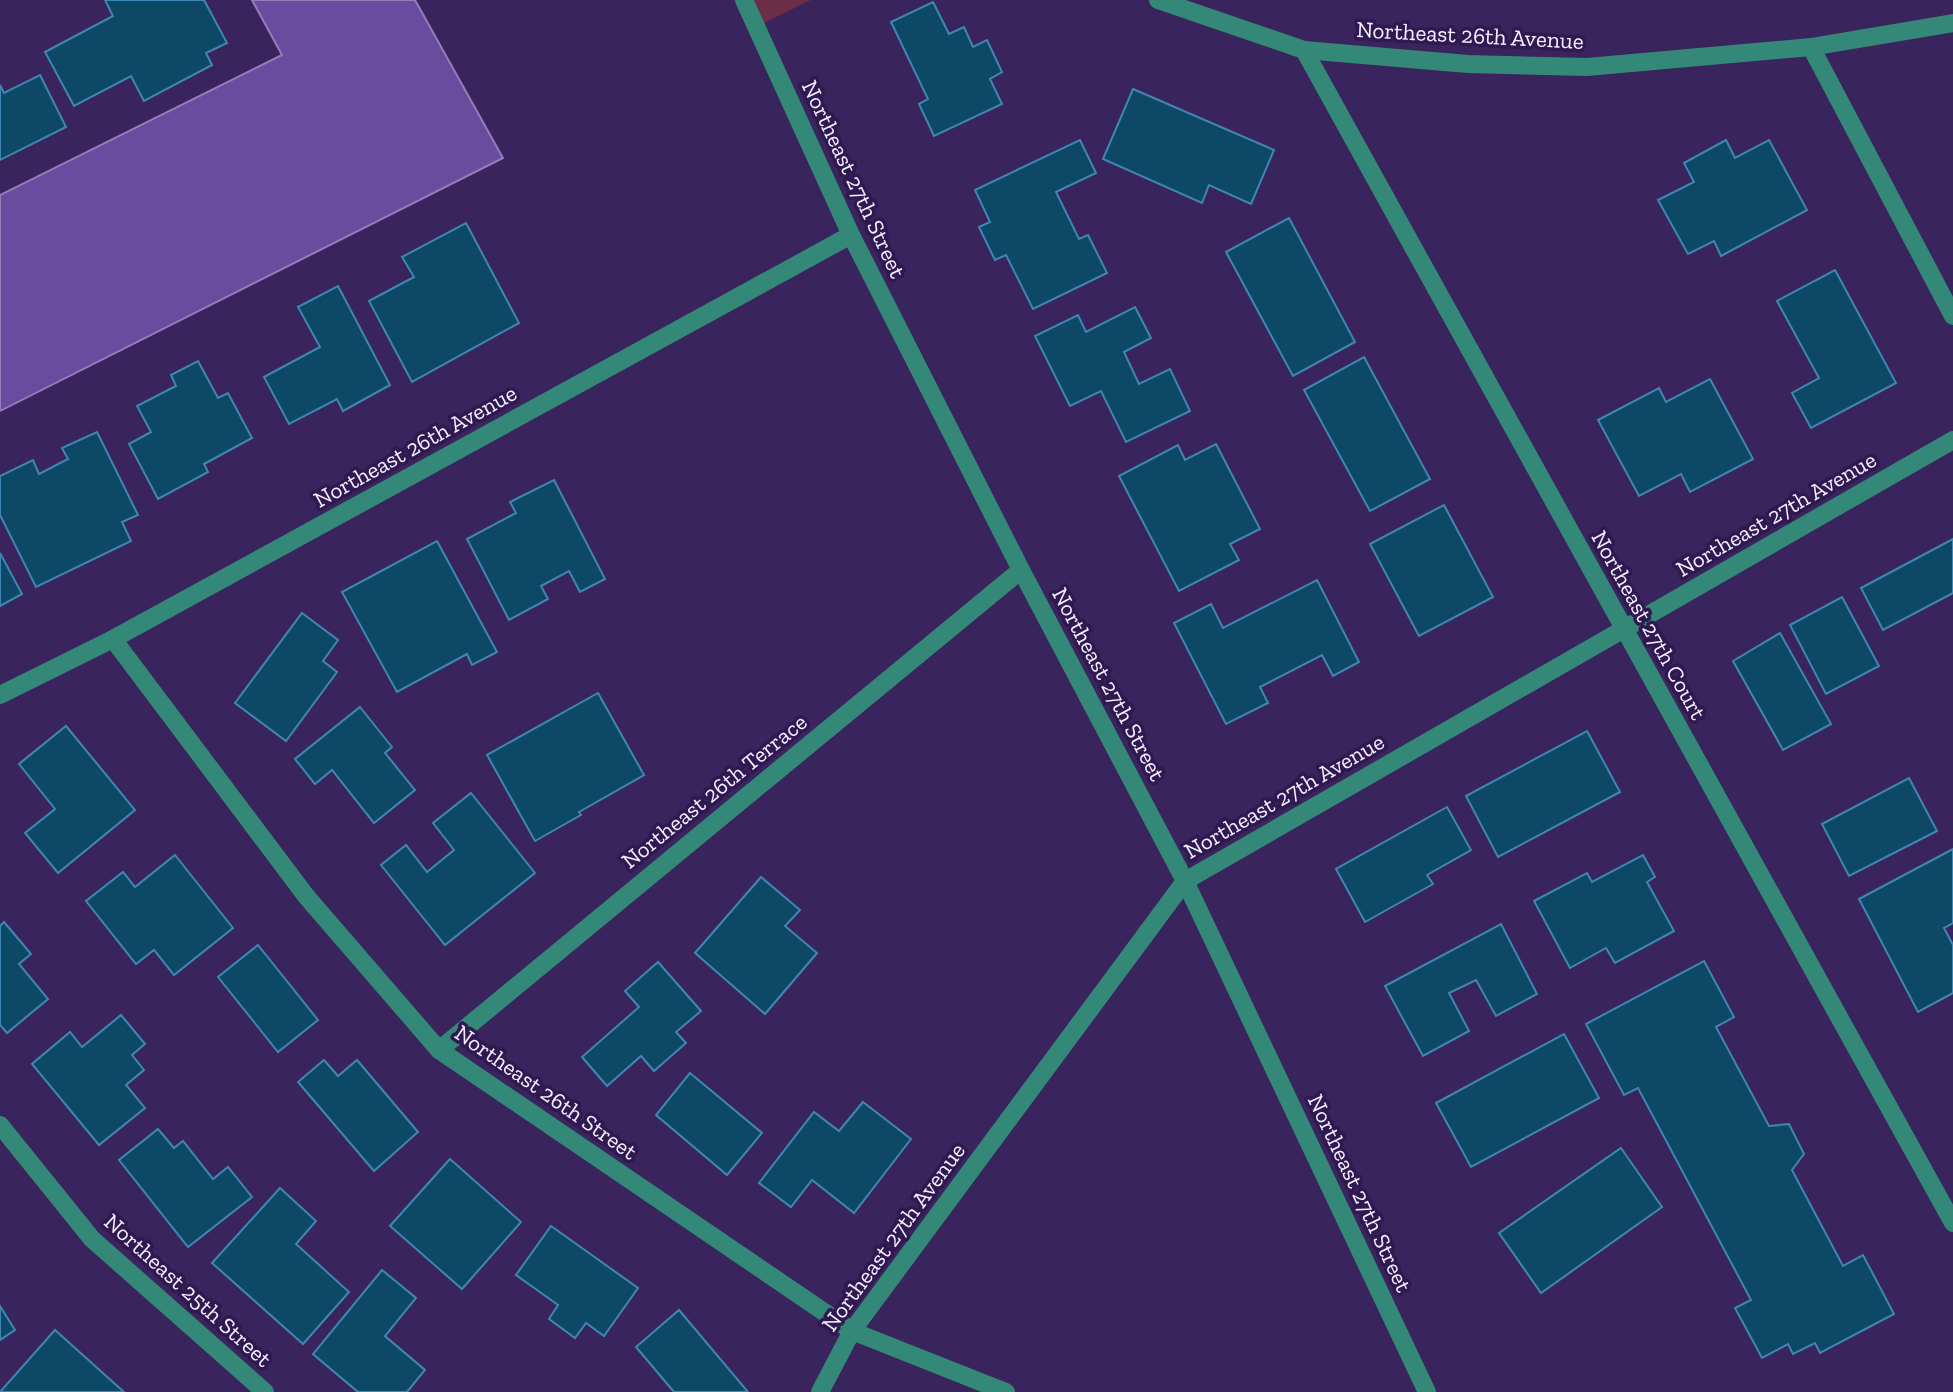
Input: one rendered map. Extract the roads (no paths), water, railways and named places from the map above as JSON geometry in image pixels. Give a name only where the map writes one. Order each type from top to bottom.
[{"type":"street","name":"Northeast 27th Street","points":[[744,0],[851,235],[1021,570],[1185,881],[1427,1392]]},
{"type":"street","name":"Northeast 26th Avenue","points":[[1158,0],[1304,50],[1468,64],[1587,67],[1811,47],[1953,23]]},
{"type":"street","points":[[1811,47],[1953,316]]},
{"type":"street","name":"Northeast 27th Court","points":[[1304,50],[1953,1223]]},
{"type":"street","name":"Northeast 26th Avenue","points":[[0,695],[113,639],[851,235]]},
{"type":"street","name":"Northeast 27th Avenue","points":[[820,1392],[852,1331],[1185,881],[1953,440]]},
{"type":"street","name":"Northeast 26th Terrace","points":[[439,1050],[1021,570]]},
{"type":"street","name":"Northeast 26th Street","points":[[113,639],[306,896],[439,1050],[852,1331],[1006,1392]]},
{"type":"street","name":"Northeast 25th Street","points":[[0,1125],[92,1239],[265,1392]]}]
